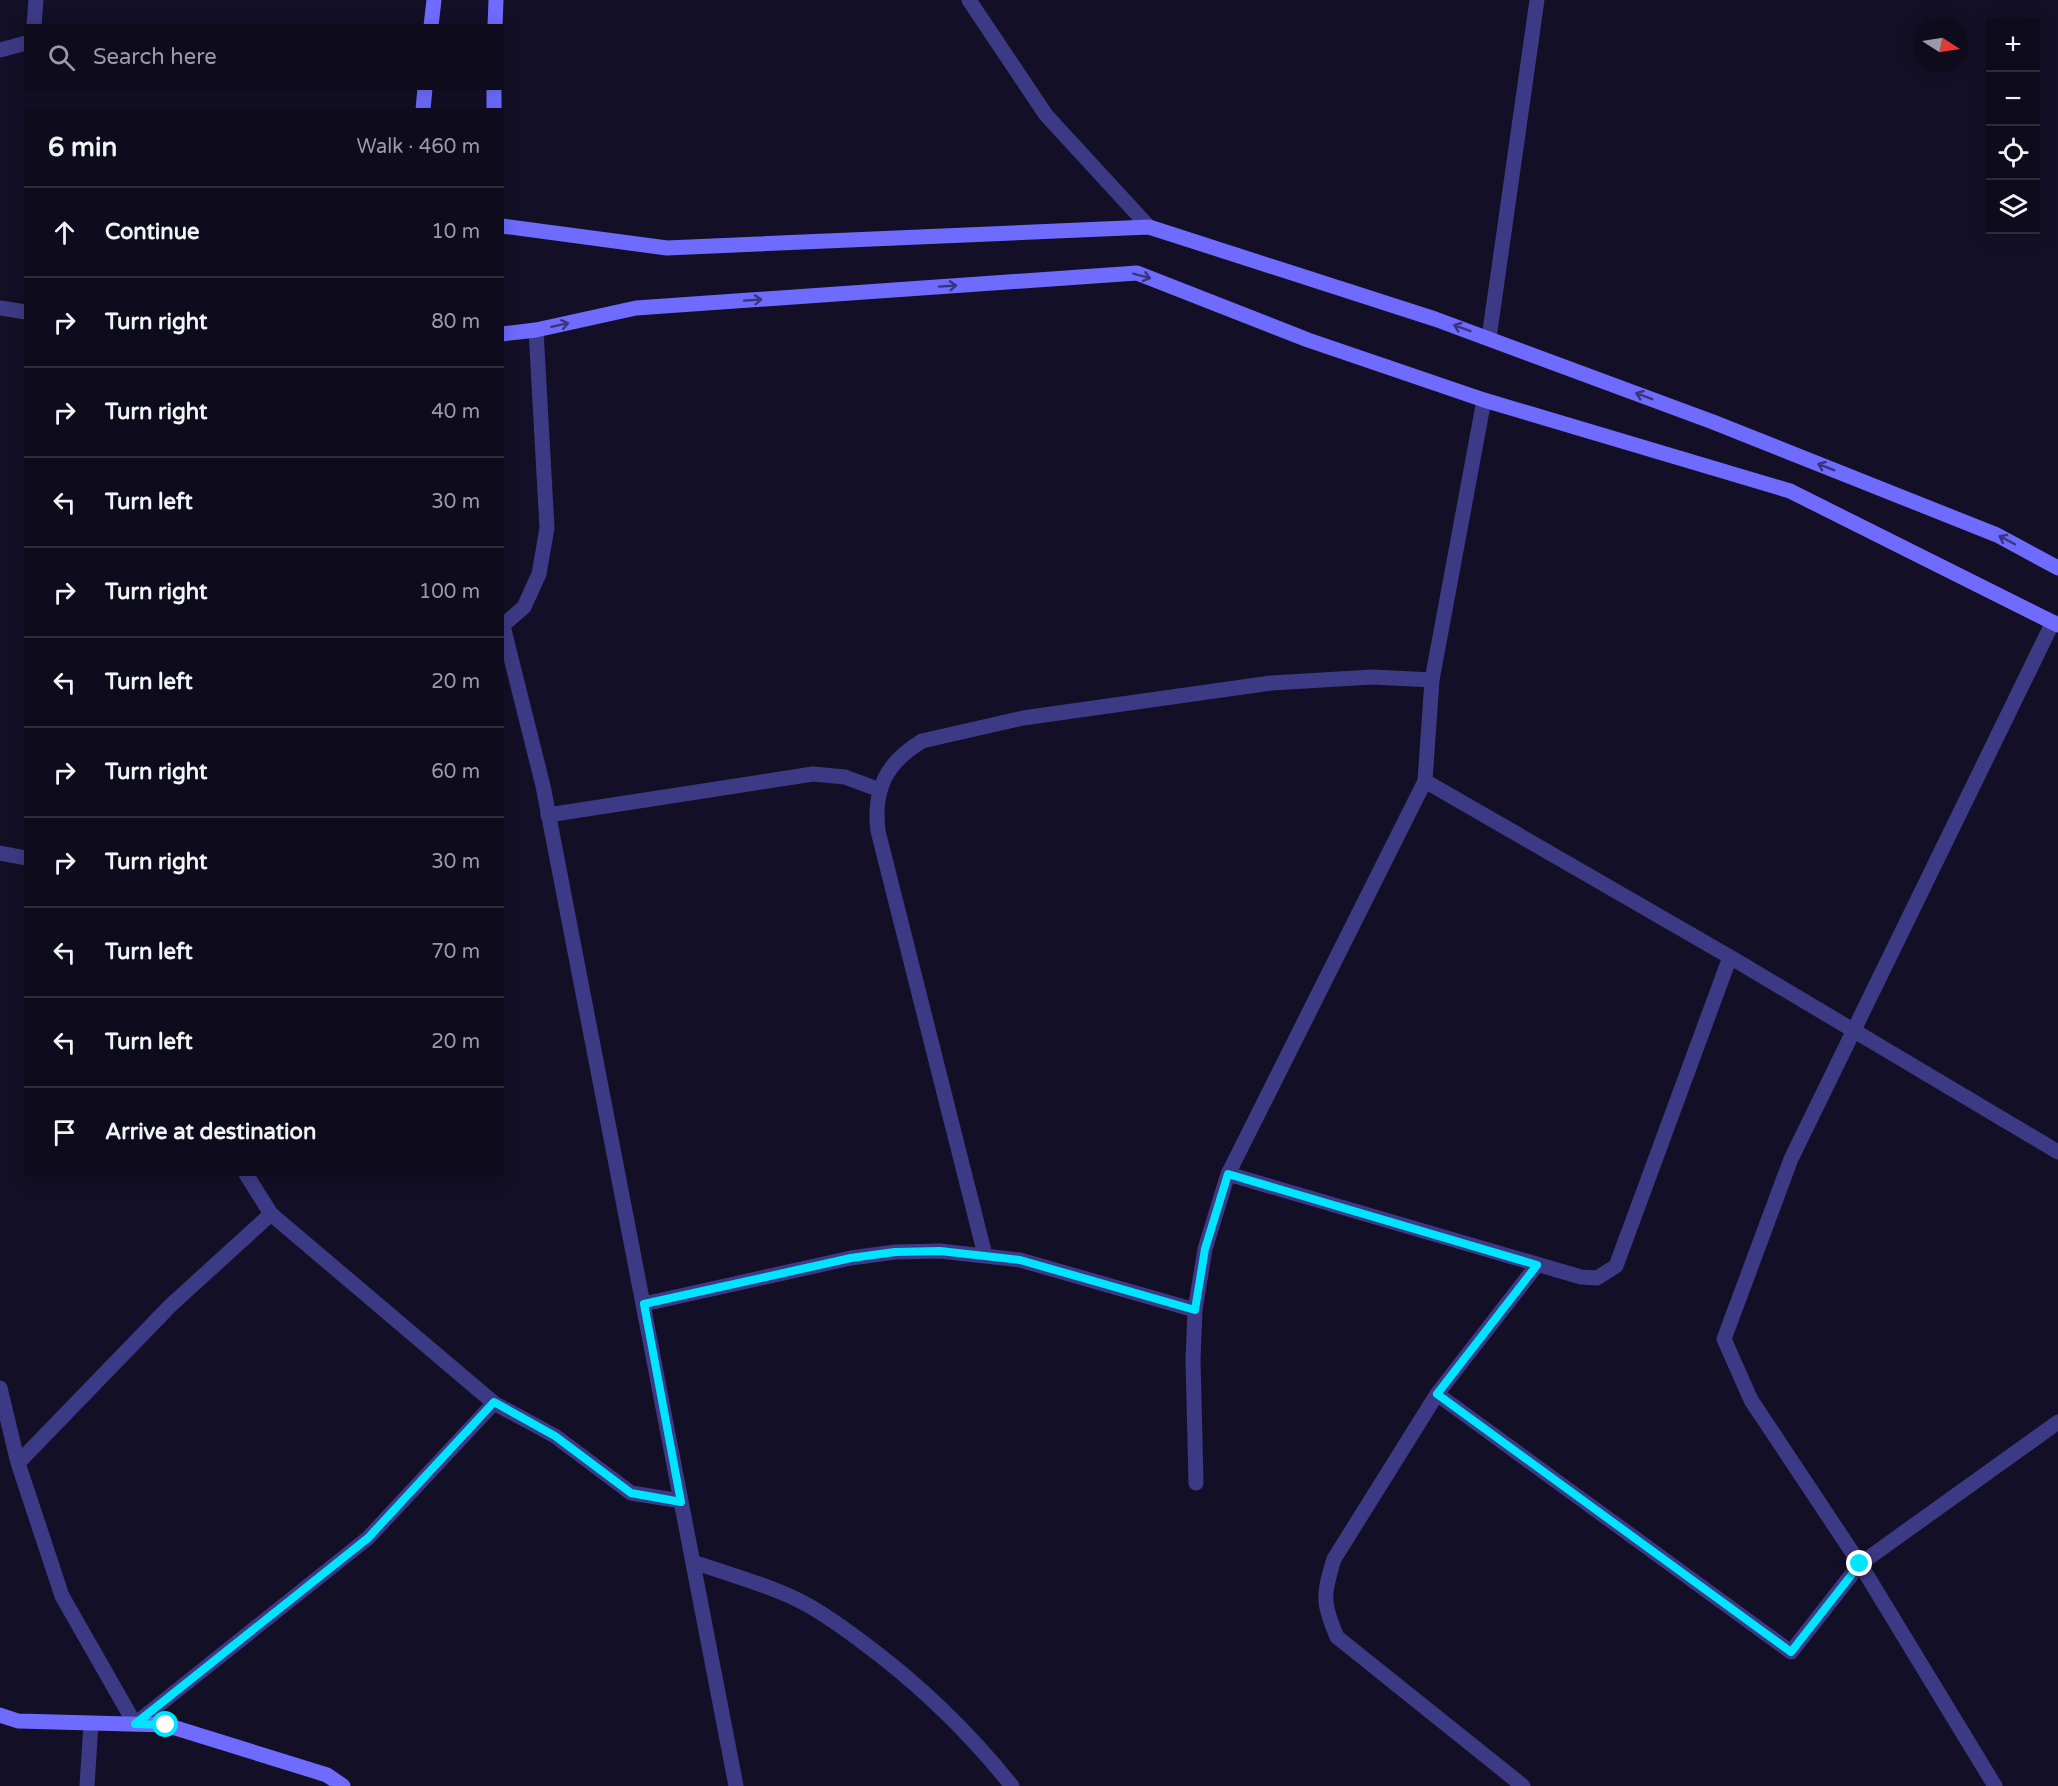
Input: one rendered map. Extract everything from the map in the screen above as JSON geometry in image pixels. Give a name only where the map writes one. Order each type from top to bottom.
[{"type":"street","points":[[34,24],[36,0]]},
{"type":"street","points":[[431,24],[434,0]]},
{"type":"street","points":[[495,24],[496,0]]},
{"type":"street","points":[[969,0],[1046,115],[1149,227]]},
{"type":"street","points":[[1489,338],[1537,0]]},
{"type":"street","points":[[0,50],[24,44]]},
{"type":"street","points":[[423,108],[425,90]]},
{"type":"street","points":[[494,90],[494,108]]},
{"type":"street","points":[[504,226],[667,248],[1149,227],[1436,319],[1713,422],[1997,535],[2058,568]]},
{"type":"street","points":[[504,334],[536,330],[636,308],[1137,273],[1308,340],[1485,400],[1790,491],[2056,624],[1791,1159],[1724,1339],[1751,1400],[1860,1564],[1995,1786]]},
{"type":"street","points":[[0,308],[24,312]]},
{"type":"street","points":[[504,625],[525,607],[539,574],[547,528],[536,330]]},
{"type":"street","points":[[1196,1483],[1193,1359],[1195,1310],[1205,1249],[1228,1174],[1425,781],[1432,680],[1485,400]]},
{"type":"street","points":[[504,630],[543,786],[736,1786]]},
{"type":"street","points":[[985,1255],[878,831],[876,811],[880,790],[888,771],[909,749],[922,741],[1023,718],[1271,683],[1373,677],[1432,680]]},
{"type":"street","points":[[548,815],[813,774],[845,777],[880,790]]},
{"type":"street","points":[[1425,781],[1730,957],[2058,1152]]},
{"type":"street","points":[[0,853],[24,858]]},
{"type":"street","points":[[1228,1174],[1537,1265],[1581,1277],[1597,1278],[1616,1266],[1730,957]]},
{"type":"street","points":[[247,1176],[271,1214],[494,1402],[555,1436],[631,1493],[681,1502]]},
{"type":"street","points":[[18,1463],[171,1305],[271,1214]]},
{"type":"street","points":[[644,1304],[851,1258],[895,1252],[940,1251],[1020,1260],[1195,1310]]},
{"type":"street","points":[[1523,1786],[1337,1637],[1324,1600],[1326,1584],[1334,1559],[1437,1394],[1537,1265]]},
{"type":"street","points":[[0,1388],[18,1463],[62,1596],[135,1724]]},
{"type":"street","points":[[1437,1394],[1791,1652],[1860,1564],[2058,1422]]},
{"type":"street","points":[[135,1724],[368,1538],[494,1402]]},
{"type":"street","points":[[693,1562],[796,1599],[843,1628],[886,1660],[939,1705],[987,1755],[1012,1786]]},
{"type":"street","points":[[0,1715],[18,1721],[166,1725],[327,1775],[343,1786]]},
{"type":"street","points":[[87,1786],[91,1723]]},
{"type":"route","points":[[166,1725],[135,1724],[368,1538],[494,1402],[555,1436],[631,1493],[681,1502],[644,1304],[851,1258],[895,1252],[940,1251],[1020,1260],[1195,1310],[1205,1249],[1228,1174],[1537,1265],[1437,1394],[1791,1652],[1860,1564]]}]
